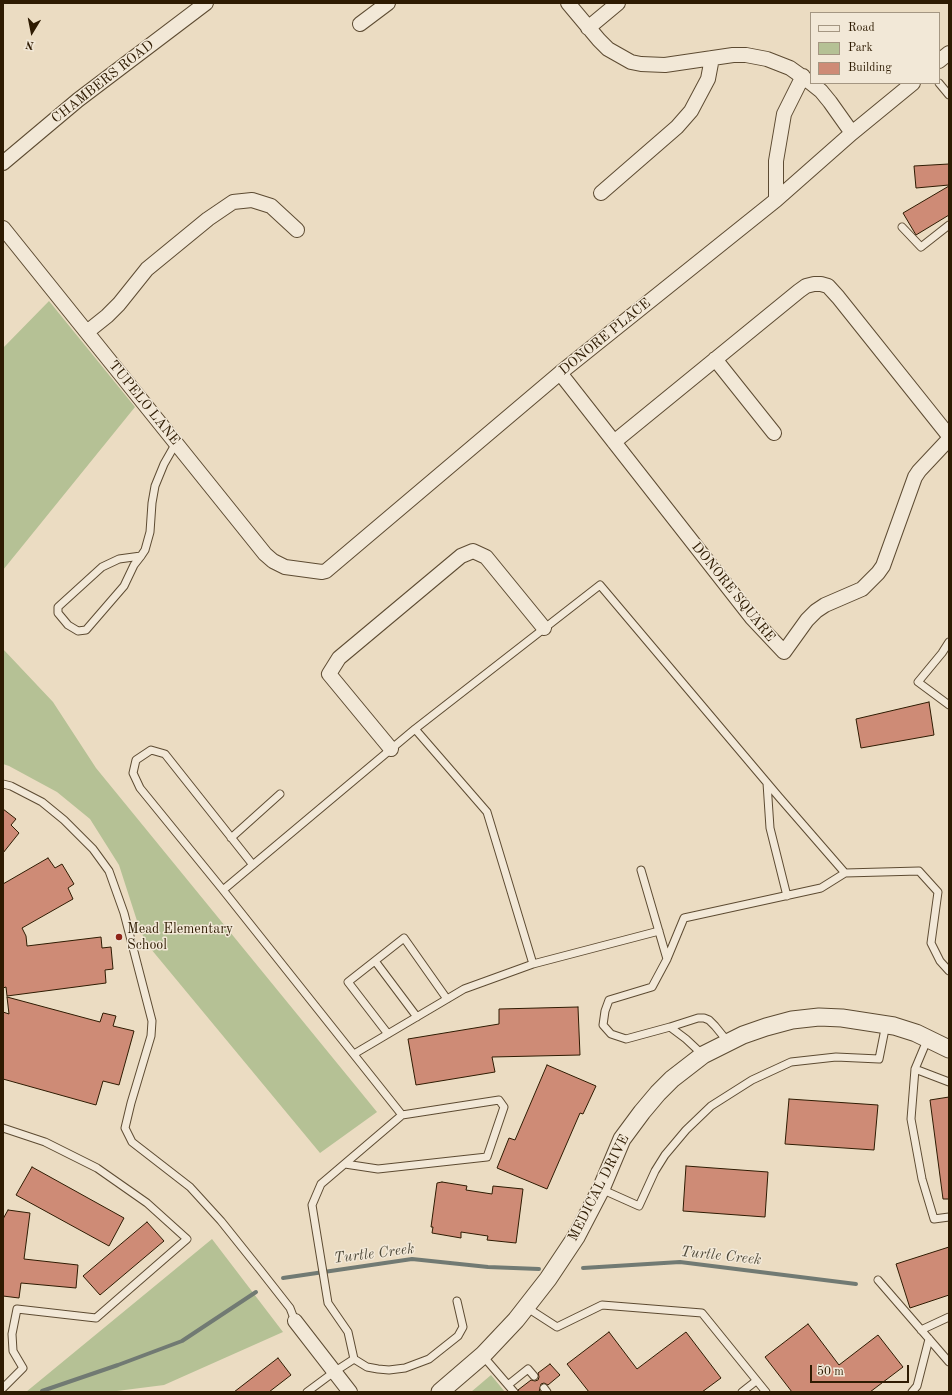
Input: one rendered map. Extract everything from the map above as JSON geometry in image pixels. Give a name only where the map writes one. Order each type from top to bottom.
[{"type":"street","name":"CHAMBERS ROAD","points":[[3,163],[78,100],[206,3]]},
{"type":"street","points":[[360,24],[388,3]]},
{"type":"street","points":[[568,3],[588,28],[608,49],[631,62],[641,64],[665,64],[733,55],[746,56],[767,59],[790,68],[808,80],[784,114],[776,161],[776,200]]},
{"type":"street","points":[[588,28],[618,3]]},
{"type":"street","points":[[940,60],[949,53]]},
{"type":"street","points":[[601,193],[677,126],[691,111],[708,79],[712,58]]},
{"type":"street","points":[[812,84],[830,102],[852,133]]},
{"type":"street","name":"DONORE PLACE","points":[[292,568],[322,572],[326,571],[560,373],[776,200],[852,133],[912,84]]},
{"type":"street","points":[[87,332],[119,304],[147,269],[208,219],[233,202],[252,200],[271,206],[297,230]]},
{"type":"street","name":"TUPELO LANE","points":[[3,228],[265,554],[273,561],[292,568]]},
{"type":"street","name":"DONORE SQUARE","points":[[560,373],[614,442],[752,618],[784,652],[807,620],[816,611],[825,604],[862,589],[878,573],[883,566],[915,478],[919,471],[949,437],[843,303],[828,286],[814,284],[806,286],[614,442]]},
{"type":"street","points":[[715,359],[774,433]]},
{"type":"street","points":[[391,749],[329,674],[339,658],[460,556],[473,550],[486,557],[544,628]]},
{"type":"street","name":"MEDICAL DRIVE","points":[[440,1392],[463,1374],[483,1355],[548,1280],[576,1237],[622,1140],[642,1112],[672,1079],[702,1055],[743,1035],[766,1027],[819,1017],[842,1018],[886,1024],[928,1038],[949,1049]]},
{"type":"street","points":[[295,1321],[350,1392]]},
{"type":"lane","points":[[940,84],[949,95]]},
{"type":"lane","points":[[902,227],[921,247],[949,225]]},
{"type":"lane","points":[[141,556],[119,559],[102,567],[58,607],[58,613],[68,625],[78,632],[86,630],[124,586],[134,565],[141,556],[145,550],[149,540],[155,486],[164,464],[176,443]]},
{"type":"lane","points":[[223,890],[415,729],[600,584],[767,783],[845,873]]},
{"type":"lane","points":[[949,642],[942,653],[918,682],[949,705]]},
{"type":"lane","points":[[415,729],[487,812],[533,964]]},
{"type":"lane","points":[[253,865],[165,754],[151,750],[136,760],[133,773],[140,788],[402,1115]]},
{"type":"lane","points":[[767,783],[770,828],[787,896]]},
{"type":"lane","points":[[3,784],[11,786],[42,802],[64,820],[93,849],[109,871],[124,913],[152,1021],[151,1036],[125,1128],[132,1142],[190,1187],[221,1221],[290,1308],[295,1321]]},
{"type":"lane","points":[[231,838],[280,794]]},
{"type":"lane","points":[[641,870],[667,959]]},
{"type":"lane","points":[[728,1042],[709,1020],[704,1018],[698,1018],[626,1039],[611,1034],[603,1025],[609,1000],[652,987],[667,959],[684,918],[821,888],[845,873],[919,871],[938,892],[931,943],[940,961],[949,971]]},
{"type":"lane","points":[[354,1054],[464,989],[533,964],[659,931]]},
{"type":"lane","points":[[388,1034],[348,982],[404,938],[447,999]]},
{"type":"lane","points":[[375,961],[417,1017]]},
{"type":"lane","points":[[600,1188],[639,1206],[655,1171],[665,1155],[686,1130],[711,1106],[752,1080],[791,1062],[836,1057],[879,1060],[886,1024]]},
{"type":"lane","points":[[670,1026],[702,1055]]},
{"type":"lane","points":[[928,1038],[915,1069],[910,1119],[922,1179],[934,1219],[949,1217]]},
{"type":"lane","points":[[915,1069],[949,1082]]},
{"type":"lane","points":[[345,1164],[378,1169],[488,1157],[504,1107],[499,1100],[402,1115],[321,1184],[312,1206],[328,1303],[348,1332],[354,1359],[367,1367],[389,1370],[405,1368],[429,1359],[458,1336],[463,1327],[457,1301]]},
{"type":"lane","points":[[3,1128],[45,1142],[97,1168],[147,1203],[186,1240],[96,1318],[17,1309],[12,1334],[13,1351],[23,1368],[3,1387]]},
{"type":"lane","points":[[878,1280],[949,1362]]},
{"type":"lane","points":[[526,1306],[557,1327],[602,1305],[702,1313],[766,1392]]},
{"type":"lane","points":[[921,1330],[949,1317]]},
{"type":"lane","points":[[912,1392],[917,1386],[929,1339]]},
{"type":"lane","points":[[483,1355],[514,1392]]},
{"type":"lane","points":[[307,1392],[354,1359]]},
{"type":"lane","points":[[508,1385],[528,1369],[534,1376]]},
{"type":"lane","points":[[742,1392],[756,1381]]},
{"type":"green space","points":[[49,301],[135,407],[3,570],[3,348]]},
{"type":"green space","points":[[3,649],[53,702],[96,768],[377,1112],[320,1153],[146,943],[139,927],[119,865],[90,819],[57,792],[3,764]]},
{"type":"green space","points":[[212,1239],[283,1332],[164,1385],[109,1392],[26,1392]]},
{"type":"green space","points":[[491,1375],[505,1392],[471,1392]]},
{"type":"building","points":[[949,164],[949,185],[916,188],[914,166]]},
{"type":"building","points":[[949,186],[949,215],[916,235],[903,213]]},
{"type":"building","points":[[929,702],[934,735],[861,748],[856,719]]},
{"type":"building","points":[[3,809],[16,819],[11,825],[19,833],[3,853]]},
{"type":"building","points":[[48,858],[55,868],[62,864],[74,884],[68,888],[73,899],[22,928],[26,936],[27,946],[101,937],[102,948],[111,947],[113,969],[105,970],[106,983],[7,996],[6,987],[3,988],[3,884]]},
{"type":"building","points":[[7,997],[100,1022],[103,1013],[116,1016],[113,1026],[134,1031],[119,1085],[103,1081],[96,1105],[3,1079],[3,1012],[9,1014]]},
{"type":"building","points":[[578,1007],[580,1055],[492,1057],[495,1072],[416,1085],[408,1039],[499,1024],[499,1009]]},
{"type":"building","points":[[547,1065],[596,1086],[583,1114],[580,1113],[547,1189],[497,1168],[509,1138],[515,1140]]},
{"type":"building","points":[[949,1097],[949,1199],[943,1199],[930,1100]]},
{"type":"building","points":[[789,1099],[878,1105],[874,1150],[785,1144]]},
{"type":"building","points":[[686,1166],[768,1172],[765,1217],[683,1211]]},
{"type":"building","points":[[32,1167],[124,1218],[109,1246],[16,1195]]},
{"type":"building","points":[[442,1182],[467,1186],[466,1190],[492,1194],[493,1186],[523,1189],[516,1243],[487,1240],[488,1236],[461,1232],[461,1238],[432,1233],[433,1227],[431,1227],[437,1183]]},
{"type":"building","points":[[8,1210],[30,1213],[24,1259],[78,1265],[76,1288],[21,1283],[19,1298],[3,1296],[3,1219]]},
{"type":"building","points":[[147,1222],[164,1241],[100,1295],[83,1276]]},
{"type":"building","points":[[949,1247],[949,1295],[910,1308],[896,1264]]},
{"type":"building","points":[[808,1324],[839,1365],[878,1335],[903,1367],[870,1392],[792,1392],[765,1357]]},
{"type":"building","points":[[609,1332],[637,1369],[686,1332],[721,1378],[702,1392],[589,1392],[567,1364]]},
{"type":"building","points":[[278,1358],[291,1375],[269,1392],[234,1392]]},
{"type":"building","points":[[550,1364],[560,1375],[548,1385],[544,1383],[541,1384],[539,1392],[519,1392],[518,1390],[531,1380],[538,1380],[538,1373]]},
{"type":"waterway","name":"Turtle Creek","points":[[283,1278],[412,1259],[488,1267],[539,1269]]},
{"type":"waterway","name":"Turtle Creek","points":[[583,1268],[680,1262],[856,1284]]},
{"type":"waterway","name":"Turtle Creek","points":[[42,1391],[182,1341],[256,1292]]},
{"type":"place","name":"Mead Elementary School","points":[[119,937]]}]
